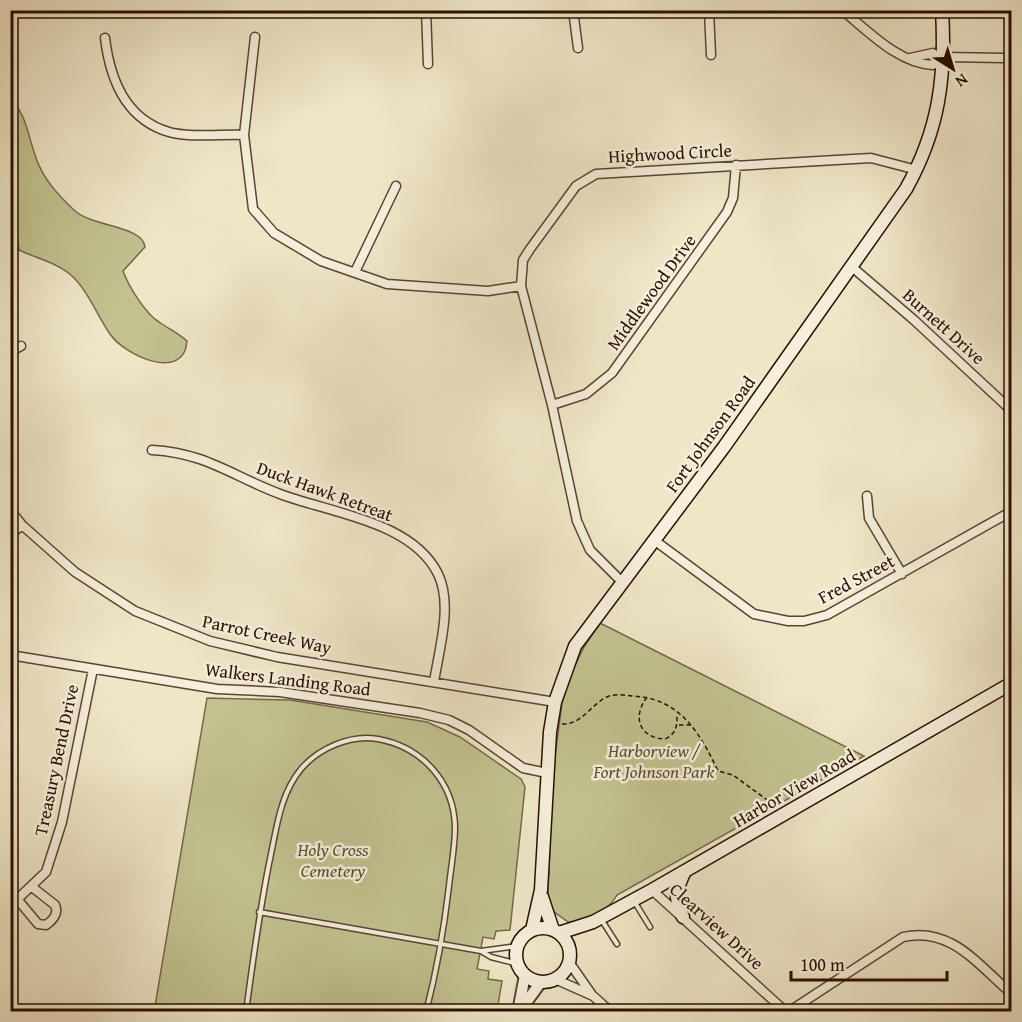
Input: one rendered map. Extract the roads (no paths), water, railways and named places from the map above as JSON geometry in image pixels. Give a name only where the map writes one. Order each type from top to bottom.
[{"type":"main road","name":"Fort Johnson Road","points":[[532,930],[541,890],[547,773],[555,702],[575,646],[724,447],[852,267],[917,170],[933,131],[941,58],[942,10]]},
{"type":"main road","name":"Harbor View Road","points":[[569,958],[577,938],[597,920],[1011,683]]},
{"type":"main road","points":[[683,917],[675,900],[676,889],[686,871]]},
{"type":"main road","name":"Fort Johnson Road","points":[[541,890],[556,931]]},
{"type":"main road","name":"Harbor View Road","points":[[556,931],[597,920]]},
{"type":"main road","points":[[532,930],[556,931],[568,945],[569,958],[555,979],[541,982],[521,969],[518,946],[532,930]]},
{"type":"street","points":[[426,10],[428,64]]},
{"type":"street","points":[[573,10],[578,48]]},
{"type":"street","points":[[711,55],[709,11],[719,10]]},
{"type":"street","points":[[842,10],[897,53],[910,58],[933,53],[941,58],[1004,58]]},
{"type":"street","points":[[255,37],[244,135],[252,209],[274,233],[321,261],[387,284],[488,291],[521,286]]},
{"type":"street","points":[[105,38],[108,66],[128,108],[149,124],[171,133],[244,135]]},
{"type":"street","name":"Highwood Circle","points":[[622,582],[590,550],[580,531],[552,405],[521,286],[523,260],[530,249],[576,186],[596,174],[871,158],[917,170]]},
{"type":"street","name":"Middlewood Drive","points":[[552,405],[572,400],[595,388],[625,357],[722,221],[733,198],[736,165]]},
{"type":"street","points":[[355,272],[396,186]]},
{"type":"street","name":"Burnett Drive","points":[[852,267],[914,320],[1011,411]]},
{"type":"street","points":[[10,352],[21,346]]},
{"type":"street","name":"Duck Hawk Retreat","points":[[152,450],[181,452],[212,463],[280,494],[374,523],[408,541],[424,554],[439,577],[445,606],[434,682]]},
{"type":"street","points":[[867,496],[869,518],[902,574]]},
{"type":"street","name":"Parrot Creek Way","points":[[10,510],[22,525],[75,572],[135,611],[210,641],[277,657],[555,702]]},
{"type":"street","name":"Fred Street","points":[[654,540],[754,614],[775,620],[804,621],[827,615],[1011,511]]},
{"type":"street","points":[[10,535],[22,525]]},
{"type":"street","name":"Walkers Landing Road","points":[[10,655],[217,689],[280,692],[420,713],[449,720],[469,730],[523,768],[547,773]]},
{"type":"street","name":"Treasury Bend Drive","points":[[10,906],[46,872],[62,822],[93,669]]},
{"type":"street","points":[[18,900],[38,924],[46,925],[53,920],[56,914],[55,905],[32,887]]},
{"type":"street","name":"Clearview Drive","points":[[652,890],[787,1011]]},
{"type":"street","points":[[787,1011],[903,937],[921,933],[936,935],[952,942],[1011,994]]},
{"type":"street","points":[[569,958],[592,995]]},
{"type":"street","points":[[520,1011],[521,969]]},
{"type":"street","points":[[555,979],[592,995],[611,1011]]},
{"type":"street","points":[[520,1011],[541,982]]},
{"type":"lane","points":[[246,1011],[259,912],[280,810],[301,769],[315,757],[345,740],[374,738],[390,741],[422,757],[442,782],[449,797],[455,827],[443,944],[426,1011]]},
{"type":"lane","points":[[633,900],[650,927]]},
{"type":"lane","points":[[259,912],[481,951],[518,946]]},
{"type":"lane","points":[[597,920],[617,944]]},
{"type":"lane","points":[[481,951],[521,969]]},
{"type":"park label","name":"Harborview / Fort Johnson Park","points":[[654,760]]},
{"type":"park label","name":"Holy Cross Cemetery","points":[[333,859]]}]
